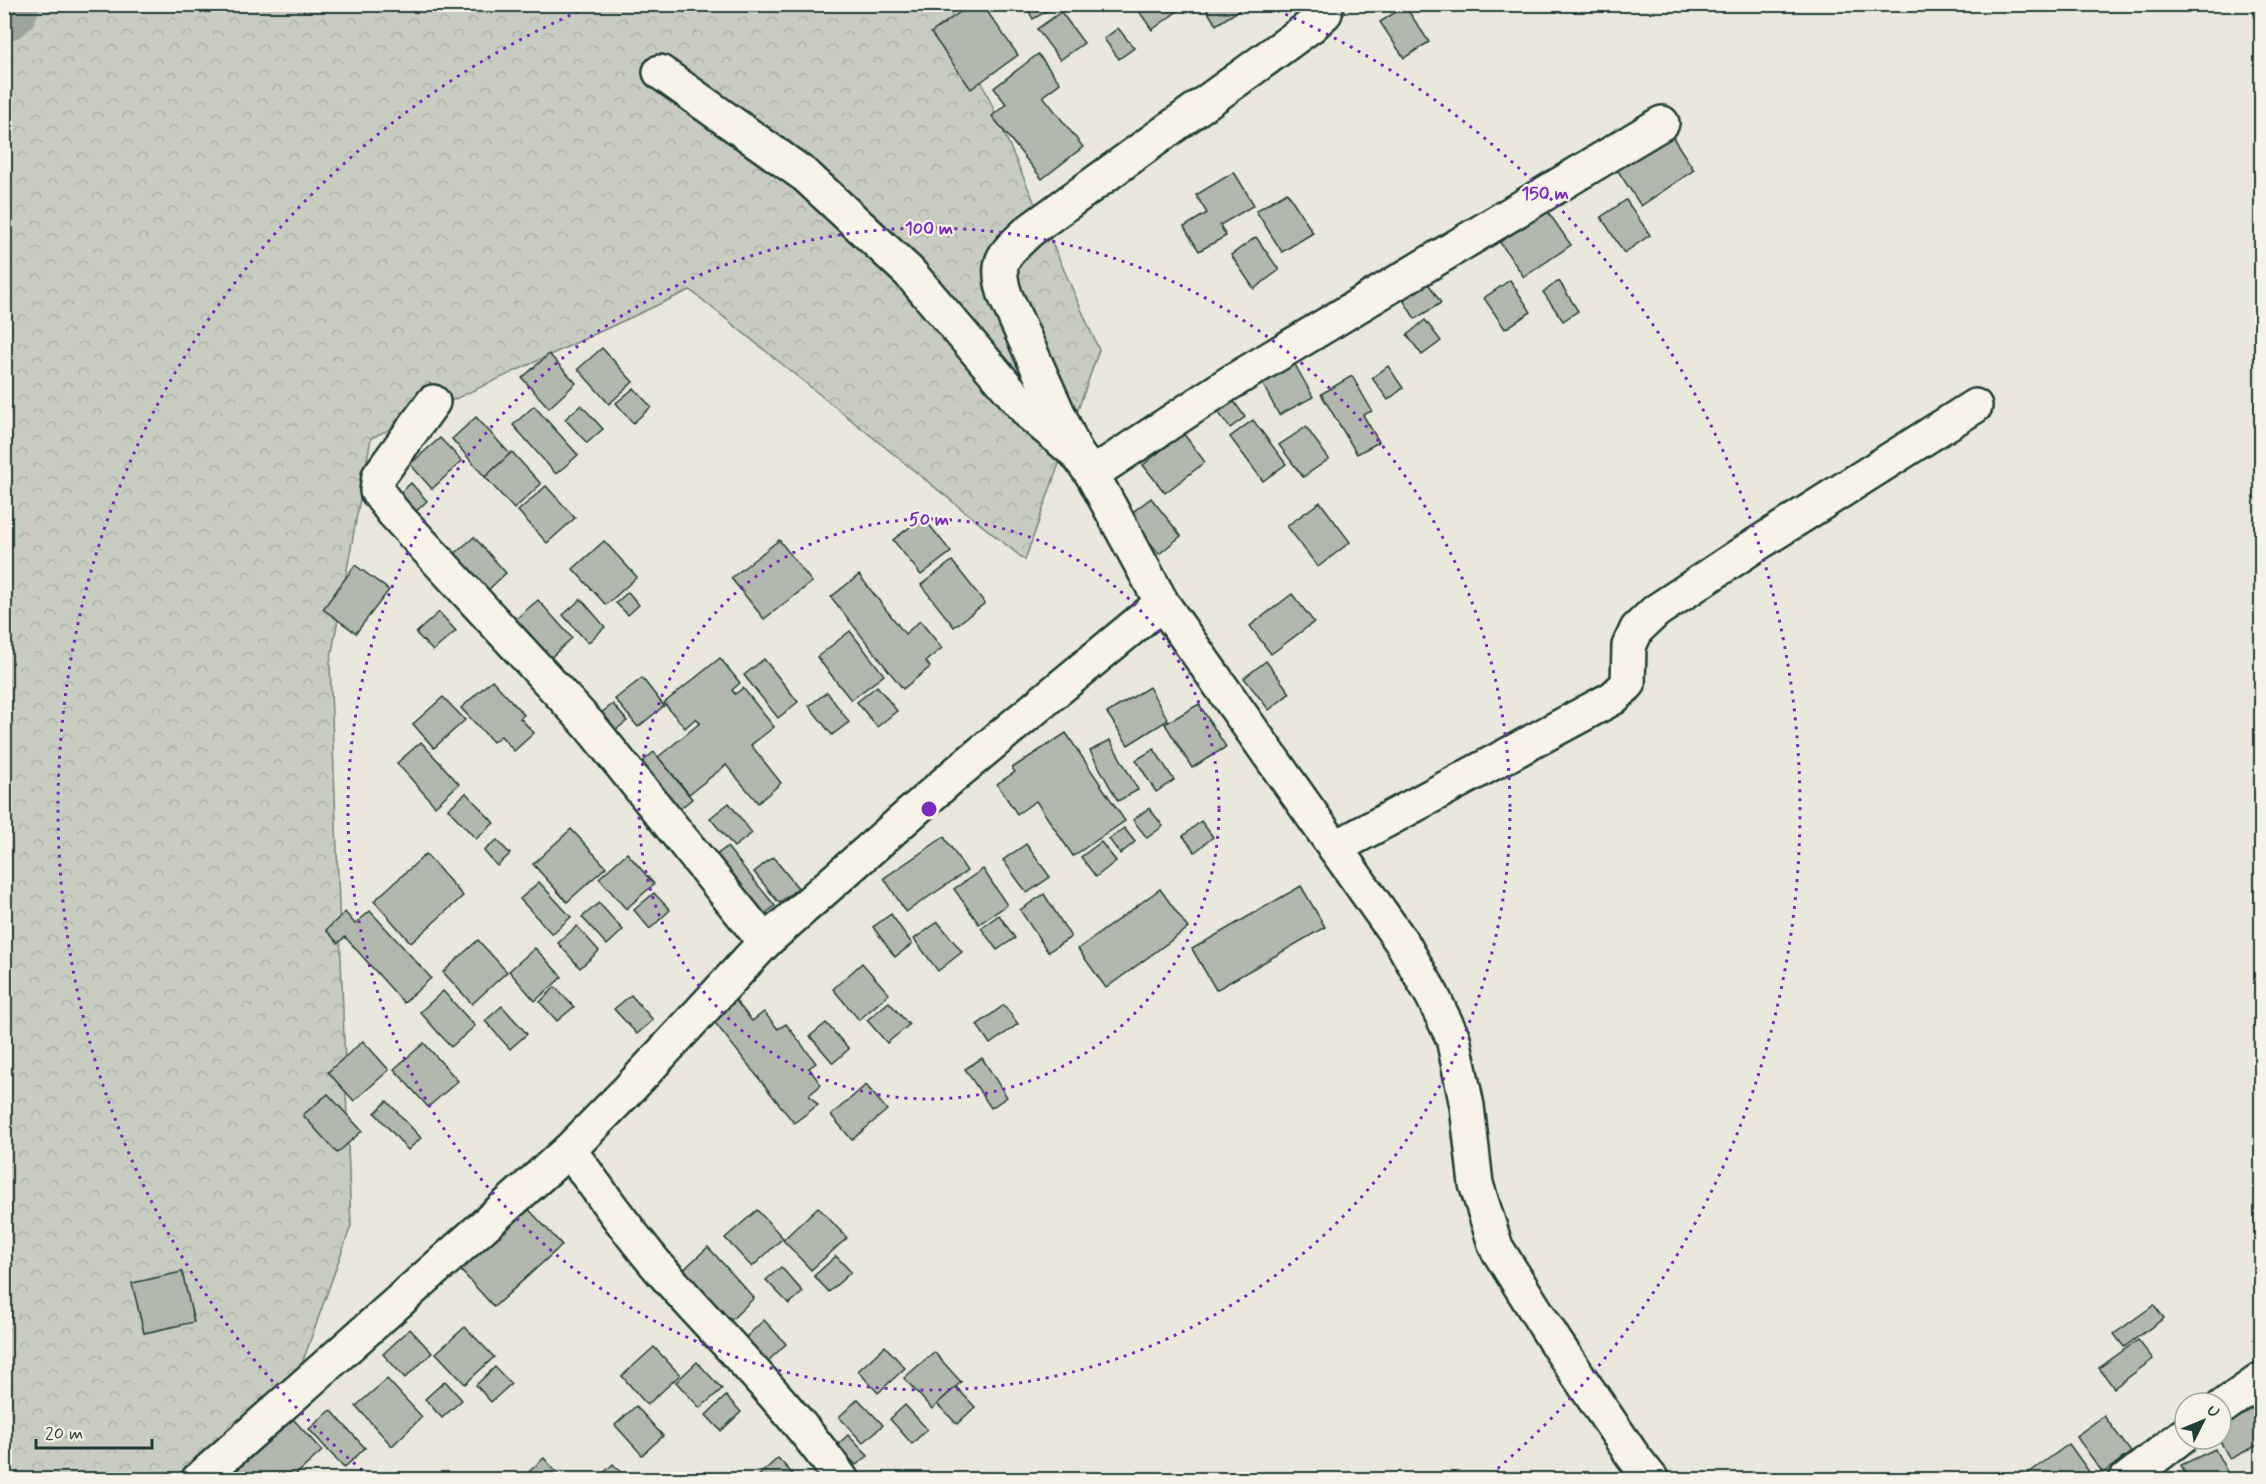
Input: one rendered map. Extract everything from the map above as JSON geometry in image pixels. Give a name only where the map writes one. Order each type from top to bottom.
[{"type":"street","points":[[1326,4],[1325,13],[1311,26],[1029,231],[1003,255],[999,275],[1005,296],[1084,463],[1162,603],[1403,944],[1432,995],[1453,1038],[1467,1106],[1476,1184],[1496,1247],[1556,1343],[1633,1456],[1652,1479]]},
{"type":"street","points":[[660,72],[806,176],[909,272],[1031,415],[1084,463]]},
{"type":"street","points":[[1084,463],[1228,384],[1662,123]]},
{"type":"street","points":[[433,402],[379,476],[377,491],[393,512],[590,726],[765,942]]},
{"type":"street","points":[[1335,848],[1613,698],[1628,684],[1629,646],[1636,629],[1656,611],[1974,406]]},
{"type":"street","points":[[198,1479],[569,1150],[630,1088],[765,942],[953,776],[1162,603]]},
{"type":"street","points":[[569,1150],[659,1268],[752,1370],[842,1479]]},
{"type":"street","points":[[2233,1399],[2262,1378]]},
{"type":"street","points":[[2126,1479],[2173,1443]]},
{"type":"green space","points":[[5,5],[948,5],[1099,350],[1025,560],[690,290],[371,438],[330,663],[351,1226],[261,1479],[5,1480]]},
{"type":"building","points":[[971,4],[982,4],[1018,55],[971,89],[931,33]]},
{"type":"building","points":[[1025,4],[1053,4],[1054,7],[1033,19]]},
{"type":"building","points":[[1134,4],[1187,4],[1152,30]]},
{"type":"building","points":[[1203,4],[1249,4],[1216,25]]},
{"type":"building","points":[[1405,6],[1429,42],[1404,58],[1380,22]]},
{"type":"building","points":[[1061,12],[1084,43],[1060,60],[1037,29]]},
{"type":"building","points":[[1118,28],[1134,48],[1119,59],[1104,39]]},
{"type":"building","points":[[1038,54],[1060,83],[1043,96],[1083,147],[1042,179],[992,116],[1006,104],[994,88]]},
{"type":"building","points":[[1670,133],[1694,170],[1641,206],[1616,168]]},
{"type":"building","points":[[1234,172],[1254,205],[1220,225],[1226,236],[1199,251],[1184,227],[1207,213],[1196,195]]},
{"type":"building","points":[[1287,192],[1313,233],[1282,252],[1256,211]]},
{"type":"building","points":[[1626,200],[1650,235],[1624,253],[1601,217]]},
{"type":"building","points":[[1546,209],[1571,245],[1524,277],[1499,241]]},
{"type":"building","points":[[1256,237],[1279,270],[1254,289],[1231,255]]},
{"type":"building","points":[[1510,280],[1531,312],[1505,329],[1484,298]]},
{"type":"building","points":[[1559,281],[1578,311],[1563,321],[1543,292]]},
{"type":"building","points":[[1428,283],[1441,303],[1415,319],[1402,298]]},
{"type":"building","points":[[1425,320],[1441,341],[1422,355],[1407,335]]},
{"type":"building","points":[[602,348],[633,382],[609,404],[578,369]]},
{"type":"building","points":[[549,354],[576,383],[549,408],[522,378]]},
{"type":"building","points":[[1294,363],[1313,397],[1279,415],[1261,381]]},
{"type":"building","points":[[1388,366],[1403,388],[1388,400],[1372,378]]},
{"type":"building","points":[[1352,376],[1372,411],[1363,415],[1379,442],[1357,454],[1321,394]]},
{"type":"building","points":[[634,388],[651,407],[633,423],[616,403]]},
{"type":"building","points":[[1233,400],[1245,417],[1230,428],[1218,412]]},
{"type":"building","points":[[581,405],[603,429],[587,443],[565,419]]},
{"type":"building","points":[[534,406],[578,455],[556,474],[513,425]]},
{"type":"building","points":[[476,417],[510,454],[485,477],[452,439]]},
{"type":"building","points":[[1253,420],[1286,464],[1263,481],[1230,437]]},
{"type":"building","points":[[1306,427],[1329,459],[1303,477],[1279,445]]},
{"type":"building","points":[[1183,433],[1205,462],[1165,493],[1143,465]]},
{"type":"building","points":[[440,438],[462,461],[432,489],[410,464]]},
{"type":"building","points":[[512,452],[541,484],[514,509],[485,477]]},
{"type":"building","points":[[411,483],[427,501],[412,515],[395,497]]},
{"type":"building","points":[[546,486],[575,518],[547,543],[518,511]]},
{"type":"building","points":[[1151,498],[1181,536],[1159,554],[1129,515]]},
{"type":"building","points":[[1320,502],[1350,542],[1318,567],[1287,526]]},
{"type":"building","points":[[923,517],[951,552],[921,575],[893,540]]},
{"type":"building","points":[[474,537],[506,573],[485,593],[452,556]]},
{"type":"building","points":[[779,540],[812,582],[764,619],[731,578]]},
{"type":"building","points":[[604,541],[637,577],[606,605],[573,569]]},
{"type":"building","points":[[952,561],[985,603],[954,627],[921,585]]},
{"type":"building","points":[[355,565],[389,590],[356,633],[323,609]]},
{"type":"building","points":[[859,575],[905,634],[920,621],[942,648],[926,661],[930,667],[903,689],[831,597]]},
{"type":"building","points":[[628,592],[639,605],[628,615],[616,603]]},
{"type":"building","points":[[1292,594],[1314,622],[1271,654],[1250,626]]},
{"type":"building","points":[[581,599],[605,627],[588,643],[563,615]]},
{"type":"building","points":[[538,600],[572,638],[545,663],[510,624]]},
{"type":"building","points":[[439,612],[456,631],[433,651],[416,633]]},
{"type":"building","points":[[850,631],[884,675],[851,700],[817,657]]},
{"type":"building","points":[[720,658],[740,683],[732,690],[735,694],[743,688],[774,727],[751,745],[781,783],[758,803],[726,765],[689,794],[658,757],[700,723],[696,718],[685,728],[664,703]]},
{"type":"building","points":[[764,659],[798,702],[778,718],[744,675]]},
{"type":"building","points":[[1266,661],[1290,693],[1269,710],[1244,678]]},
{"type":"building","points":[[642,678],[664,706],[638,727],[615,699]]},
{"type":"building","points":[[492,680],[524,715],[520,718],[534,733],[514,751],[501,736],[493,742],[461,708]]},
{"type":"building","points":[[877,686],[897,711],[877,727],[857,702]]},
{"type":"building","points":[[1149,687],[1168,720],[1128,745],[1107,713]]},
{"type":"building","points":[[827,692],[849,722],[832,735],[809,706]]},
{"type":"building","points":[[443,697],[465,720],[434,748],[413,724]]},
{"type":"building","points":[[613,704],[627,721],[608,736],[593,719]]},
{"type":"building","points":[[1199,704],[1226,747],[1192,768],[1165,724]]},
{"type":"building","points":[[1066,733],[1125,821],[1073,856],[1036,801],[1017,814],[997,784],[1015,772],[1012,768]]},
{"type":"building","points":[[1110,740],[1138,790],[1118,801],[1090,751]]},
{"type":"building","points":[[421,742],[459,784],[435,806],[397,763]]},
{"type":"building","points":[[1154,749],[1174,780],[1156,792],[1136,760]]},
{"type":"building","points":[[654,752],[692,799],[671,816],[634,769]]},
{"type":"building","points":[[466,793],[494,823],[476,839],[448,809]]},
{"type":"building","points":[[729,803],[752,833],[734,847],[710,818]]},
{"type":"building","points":[[1149,808],[1163,826],[1147,838],[1133,820]]},
{"type":"building","points":[[1201,821],[1213,837],[1195,852],[1183,836]]},
{"type":"building","points":[[1124,828],[1135,842],[1120,854],[1109,839]]},
{"type":"building","points":[[571,829],[606,867],[567,902],[533,864]]},
{"type":"building","points":[[944,837],[967,871],[906,912],[884,878]]},
{"type":"building","points":[[497,840],[510,854],[497,866],[484,851]]},
{"type":"building","points":[[1101,842],[1116,861],[1096,877],[1081,857]]},
{"type":"building","points":[[1026,844],[1050,877],[1027,893],[1003,860]]},
{"type":"building","points":[[727,847],[775,906],[756,921],[708,861]]},
{"type":"building","points":[[627,853],[654,884],[626,909],[599,878]]},
{"type":"building","points":[[426,854],[463,896],[411,943],[374,901]]},
{"type":"building","points":[[773,857],[798,888],[779,903],[754,872]]},
{"type":"building","points":[[983,869],[1007,905],[979,924],[954,889]]},
{"type":"building","points":[[539,882],[571,917],[552,934],[520,899]]},
{"type":"building","points":[[1301,886],[1325,927],[1216,990],[1192,949]]},
{"type":"building","points":[[1160,889],[1188,928],[1106,988],[1078,949]]},
{"type":"building","points":[[654,893],[670,910],[650,929],[634,910]]},
{"type":"building","points":[[1044,894],[1071,937],[1048,952],[1020,910]]},
{"type":"building","points":[[599,903],[623,930],[607,945],[582,917]]},
{"type":"building","points":[[370,911],[431,978],[404,1003],[345,937],[338,943],[326,930],[345,912],[355,924]]},
{"type":"building","points":[[891,914],[912,944],[895,957],[873,927]]},
{"type":"building","points":[[999,915],[1015,938],[997,950],[981,928]]},
{"type":"building","points":[[938,922],[962,952],[938,971],[914,939]]},
{"type":"building","points":[[577,926],[599,951],[580,968],[558,943]]},
{"type":"building","points":[[478,940],[507,972],[472,1004],[443,972]]},
{"type":"building","points":[[535,948],[562,977],[535,1001],[509,971]]},
{"type":"building","points":[[862,963],[889,994],[859,1020],[833,989]]},
{"type":"building","points":[[555,987],[574,1007],[557,1021],[540,1002]]},
{"type":"building","points":[[443,991],[475,1026],[451,1047],[420,1012]]},
{"type":"building","points":[[631,995],[653,1020],[637,1034],[614,1009]]},
{"type":"building","points":[[736,1001],[752,1021],[764,1012],[778,1029],[786,1024],[816,1063],[809,1068],[821,1085],[809,1095],[818,1105],[794,1123],[712,1019]]},
{"type":"building","points":[[889,1002],[909,1025],[887,1043],[867,1020]]},
{"type":"building","points":[[1004,1005],[1018,1024],[990,1044],[977,1025]]},
{"type":"building","points":[[502,1006],[527,1034],[510,1049],[485,1021]]},
{"type":"building","points":[[826,1023],[849,1049],[833,1063],[810,1036]]},
{"type":"building","points":[[363,1041],[389,1070],[354,1101],[328,1072]]},
{"type":"building","points":[[424,1043],[458,1081],[428,1107],[394,1069]]},
{"type":"building","points":[[982,1058],[1007,1097],[991,1108],[965,1069]]},
{"type":"building","points":[[866,1085],[887,1110],[852,1140],[831,1115]]},
{"type":"building","points":[[328,1094],[362,1131],[337,1153],[303,1115]]},
{"type":"building","points":[[387,1101],[421,1138],[408,1150],[375,1113]]},
{"type":"building","points":[[521,1201],[562,1245],[494,1307],[454,1263]]},
{"type":"building","points":[[818,1207],[847,1238],[811,1270],[783,1240]]},
{"type":"building","points":[[757,1210],[783,1238],[752,1267],[725,1238]]},
{"type":"building","points":[[708,1247],[754,1298],[728,1323],[681,1272]]},
{"type":"building","points":[[836,1256],[851,1272],[829,1292],[814,1276]]},
{"type":"building","points":[[781,1267],[803,1292],[789,1304],[766,1280]]},
{"type":"building","points":[[182,1272],[194,1322],[144,1333],[132,1283]]},
{"type":"building","points":[[2154,1305],[2164,1318],[2124,1347],[2114,1334]]},
{"type":"building","points":[[764,1320],[786,1344],[766,1363],[744,1339]]},
{"type":"building","points":[[465,1327],[494,1357],[465,1384],[436,1353]]},
{"type":"building","points":[[410,1329],[432,1353],[405,1378],[383,1354]]},
{"type":"building","points":[[2138,1340],[2153,1359],[2114,1388],[2099,1368]]},
{"type":"building","points":[[885,1346],[905,1368],[878,1393],[858,1371]]},
{"type":"building","points":[[654,1347],[680,1375],[647,1405],[622,1376]]},
{"type":"building","points":[[934,1352],[961,1382],[932,1409],[904,1378]]},
{"type":"building","points":[[697,1362],[722,1389],[700,1408],[676,1382]]},
{"type":"building","points":[[495,1367],[511,1384],[491,1402],[476,1385]]},
{"type":"building","points":[[387,1379],[422,1417],[392,1446],[356,1406]]},
{"type":"building","points":[[445,1381],[462,1400],[442,1418],[425,1399]]},
{"type":"building","points":[[956,1387],[975,1407],[957,1424],[937,1404]]},
{"type":"building","points":[[726,1396],[741,1412],[721,1431],[706,1415]]},
{"type":"building","points":[[858,1399],[883,1425],[863,1443],[839,1417]]},
{"type":"building","points":[[905,1405],[927,1429],[912,1444],[890,1419]]},
{"type":"building","points":[[636,1406],[663,1436],[642,1455],[615,1425]]},
{"type":"building","points":[[2253,1407],[2262,1423],[2262,1443],[2230,1459],[2226,1451],[2233,1451],[2233,1417]]},
{"type":"building","points":[[331,1410],[365,1448],[344,1468],[309,1429]]},
{"type":"building","points":[[2104,1416],[2131,1452],[2103,1473],[2076,1436]]},
{"type":"building","points":[[293,1419],[322,1451],[290,1480],[244,1480],[236,1471]]},
{"type":"building","points":[[848,1435],[868,1456],[856,1465],[837,1445]]},
{"type":"building","points":[[2069,1444],[2095,1480],[2019,1480]]},
{"type":"building","points":[[2211,1451],[2216,1451],[2228,1474],[2217,1480],[2188,1480],[2181,1465]]},
{"type":"building","points":[[544,1458],[563,1480],[520,1480]]},
{"type":"building","points":[[778,1458],[798,1480],[754,1480]]},
{"type":"building","points":[[613,1464],[628,1480],[596,1480]]}]
